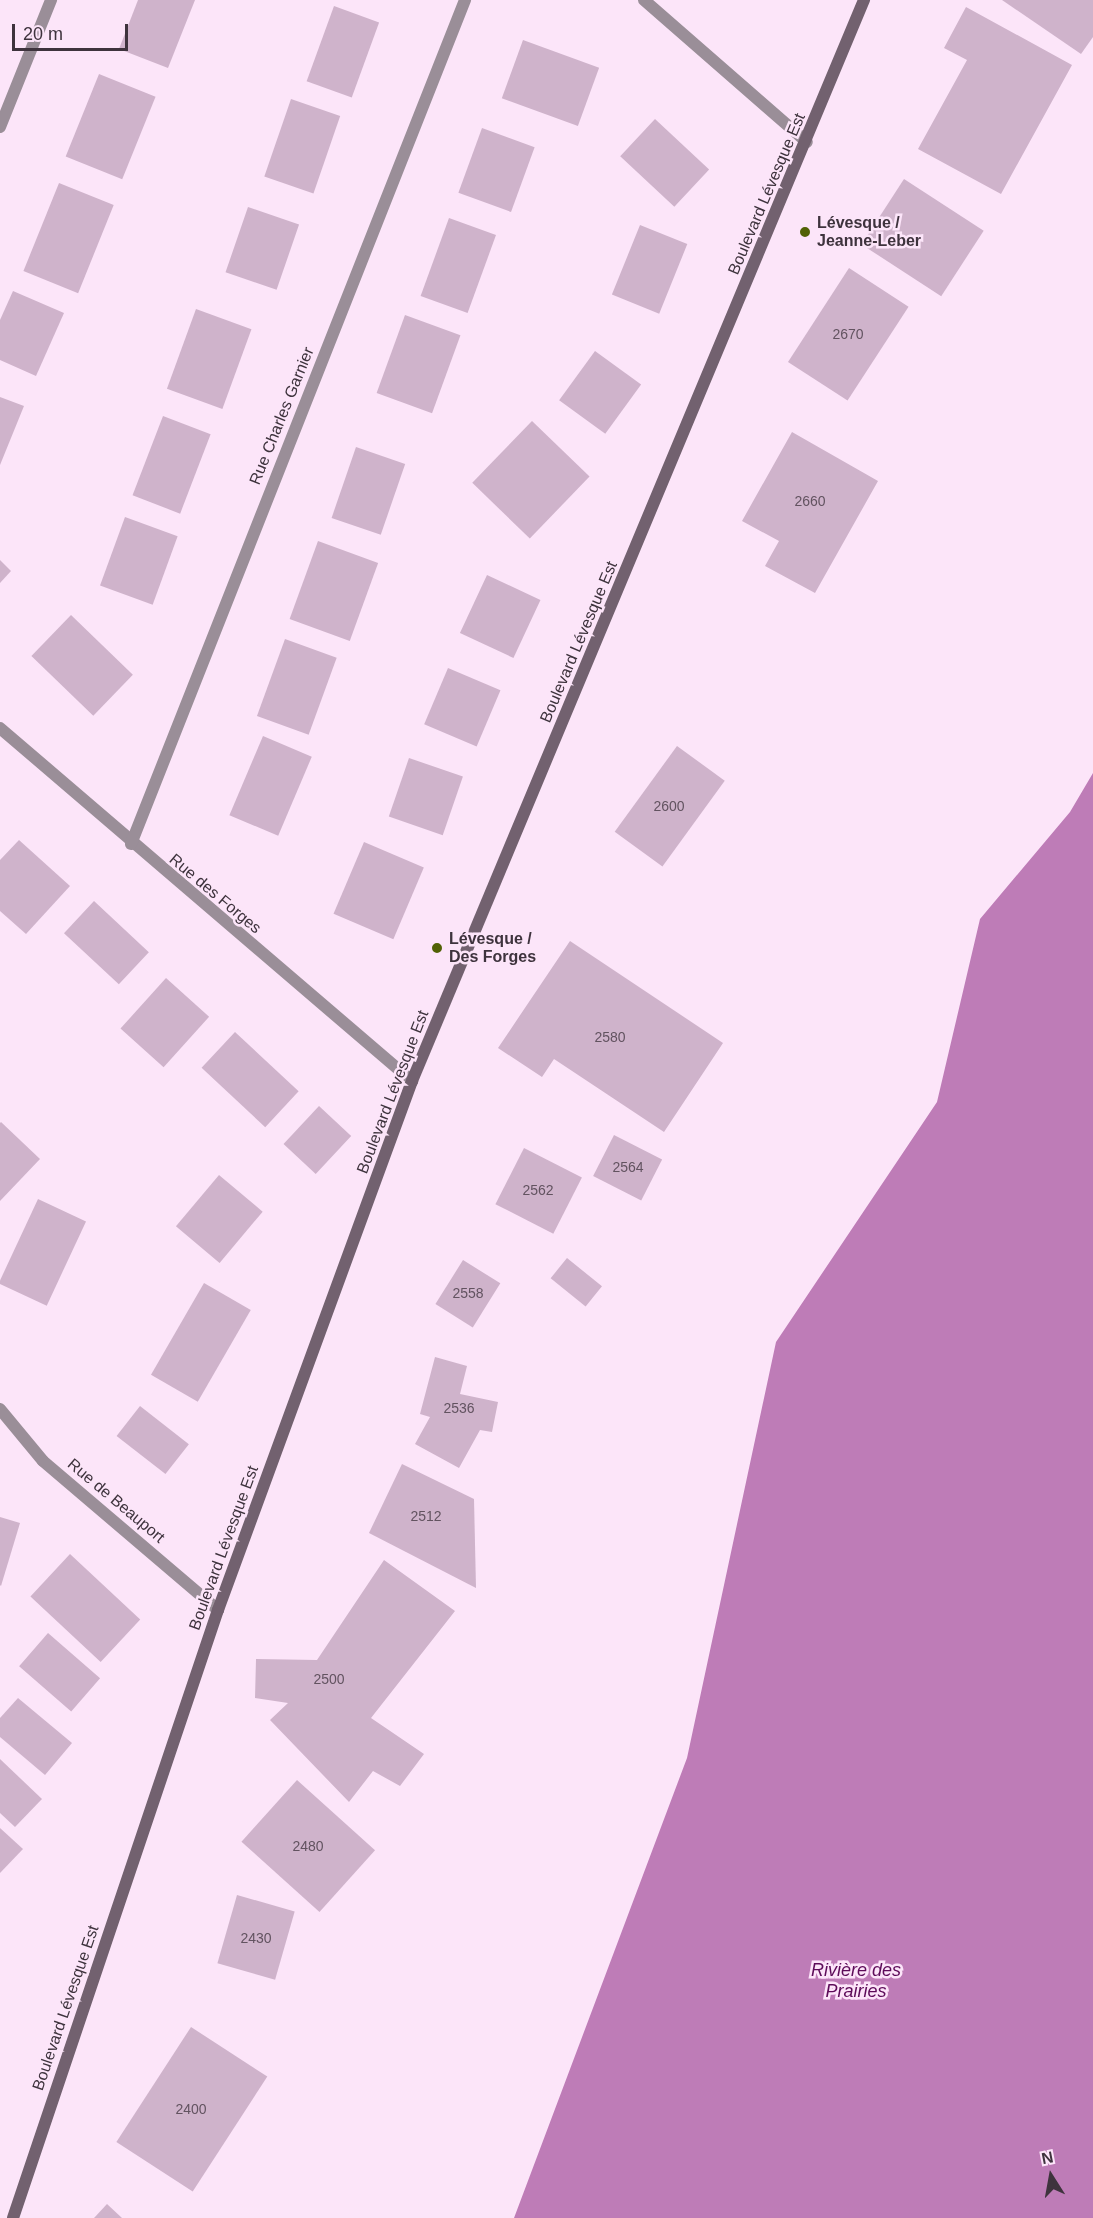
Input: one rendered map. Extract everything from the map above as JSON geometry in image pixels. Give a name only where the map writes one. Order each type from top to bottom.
[{"type":"street","points":[[0,128],[51,0]]},
{"type":"street","name":"Rue Charles Garnier","points":[[130,844],[465,0]]},
{"type":"street","points":[[644,0],[807,142]]},
{"type":"street","name":"Boulevard Lévesque Est","points":[[13,2218],[218,1610],[412,1081],[807,142],[864,0]]},
{"type":"street","name":"Rue des Forges","points":[[0,728],[130,844],[412,1081]]},
{"type":"street","name":"Rue de Beauport","points":[[0,1409],[43,1461],[218,1610]]},
{"type":"water","name":"Rivière des Prairies","points":[[1093,773],[1093,2218],[514,2218],[687,1758],[776,1342],[937,1102],[980,919],[1070,812]]},
{"type":"building","points":[[138,0],[195,0],[168,68],[119,49]]},
{"type":"building","points":[[1002,0],[1093,0],[1093,37],[1081,54]]},
{"type":"building","points":[[334,6],[379,22],[352,98],[307,81]]},
{"type":"building","points":[[966,7],[1072,65],[1001,194],[918,149],[967,60],[944,48]]},
{"type":"building","points":[[523,40],[599,68],[578,126],[502,98]]},
{"type":"building","points":[[99,74],[156,97],[122,179],[66,157]]},
{"type":"building","points":[[291,99],[340,116],[313,193],[264,177]]},
{"type":"building","points":[[655,119],[709,169],[674,207],[620,156]]},
{"type":"building","points":[[482,128],[535,147],[511,212],[458,193]]},
{"type":"building","points":[[904,179],[984,231],[941,296],[862,244]]},
{"type":"building","points":[[59,183],[114,205],[78,293],[23,271]]},
{"type":"building","points":[[248,207],[299,225],[277,290],[226,272]]},
{"type":"building","points":[[449,218],[496,235],[468,313],[421,296]]},
{"type":"building","points":[[640,225],[687,244],[659,314],[612,295]]},
{"type":"building","points":[[849,268],[909,307],[848,401],[788,362]]},
{"type":"building","points":[[13,291],[64,313],[36,376],[0,360],[0,320]]},
{"type":"building","points":[[196,309],[251,329],[222,409],[167,389]]},
{"type":"building","points":[[405,315],[460,335],[432,413],[377,393]]},
{"type":"building","points":[[595,351],[641,385],[605,434],[559,400]]},
{"type":"building","points":[[0,397],[24,406],[0,465]]},
{"type":"building","points":[[163,416],[211,434],[180,514],[133,495]]},
{"type":"building","points":[[532,421],[590,477],[530,538],[472,483]]},
{"type":"building","points":[[792,432],[878,481],[815,593],[765,566],[779,541],[742,521]]},
{"type":"building","points":[[356,447],[405,464],[381,535],[332,518]]},
{"type":"building","points":[[125,517],[178,536],[153,605],[100,586]]},
{"type":"building","points":[[318,541],[378,563],[350,641],[290,619]]},
{"type":"building","points":[[0,560],[11,571],[0,583]]},
{"type":"building","points":[[487,575],[540,600],[513,658],[460,633]]},
{"type":"building","points":[[71,615],[133,675],[93,716],[31,656]]},
{"type":"building","points":[[285,639],[337,658],[309,735],[257,716]]},
{"type":"building","points":[[448,668],[500,690],[477,746],[424,724]]},
{"type":"building","points":[[263,736],[312,757],[278,836],[229,815]]},
{"type":"building","points":[[677,746],[725,781],[662,866],[615,832]]},
{"type":"building","points":[[409,758],[463,777],[443,835],[389,817]]},
{"type":"building","points":[[19,840],[70,886],[26,934],[0,911],[0,860]]},
{"type":"building","points":[[364,842],[424,867],[393,939],[334,914]]},
{"type":"building","points":[[94,901],[149,952],[119,984],[64,933]]},
{"type":"building","points":[[570,941],[723,1043],[664,1132],[554,1059],[542,1077],[498,1048]]},
{"type":"building","points":[[166,978],[209,1017],[164,1067],[120,1029]]},
{"type":"building","points":[[235,1032],[299,1091],[265,1127],[202,1068]]},
{"type":"building","points":[[319,1106],[351,1136],[316,1174],[284,1144]]},
{"type":"building","points":[[0,1123],[40,1159],[0,1201]]},
{"type":"building","points":[[614,1135],[662,1160],[641,1201],[593,1176]]},
{"type":"building","points":[[524,1148],[582,1178],[553,1234],[495,1204]]},
{"type":"building","points":[[219,1175],[263,1212],[220,1263],[176,1226]]},
{"type":"building","points":[[38,1199],[86,1221],[47,1306],[0,1284]]},
{"type":"building","points":[[567,1258],[602,1286],[586,1307],[551,1278]]},
{"type":"building","points":[[463,1260],[500,1283],[473,1327],[435,1304]]},
{"type":"building","points":[[204,1283],[251,1310],[198,1402],[151,1375]]},
{"type":"building","points":[[435,1357],[467,1366],[460,1394],[498,1402],[492,1432],[480,1430],[459,1468],[415,1444],[430,1417],[420,1414]]},
{"type":"building","points":[[140,1406],[189,1444],[165,1474],[117,1436]]},
{"type":"building","points":[[402,1464],[474,1499],[476,1588],[369,1533]]},
{"type":"building","points":[[0,1517],[20,1523],[1,1586],[0,1585]]},
{"type":"building","points":[[70,1554],[140,1619],[101,1662],[30,1596]]},
{"type":"building","points":[[384,1560],[455,1611],[371,1718],[424,1754],[400,1786],[373,1771],[349,1802],[270,1720],[288,1703],[255,1698],[256,1659],[317,1660]]},
{"type":"building","points":[[48,1633],[100,1678],[71,1711],[19,1666]]},
{"type":"building","points":[[18,1698],[72,1743],[45,1775],[0,1737],[0,1718]]},
{"type":"building","points":[[0,1759],[42,1799],[15,1827],[0,1813]]},
{"type":"building","points":[[297,1780],[375,1850],[319,1912],[241,1842]]},
{"type":"building","points":[[0,1828],[23,1849],[0,1873]]},
{"type":"building","points":[[237,1895],[295,1912],[275,1980],[217,1963]]},
{"type":"building","points":[[191,2027],[267,2077],[193,2191],[116,2142]]},
{"type":"building","points":[[107,2204],[122,2218],[94,2218]]},
{"type":"place","name":"Lévesque / Jeanne-Leber","points":[[805,232]]},
{"type":"place","name":"Lévesque / Des Forges","points":[[437,948]]}]
